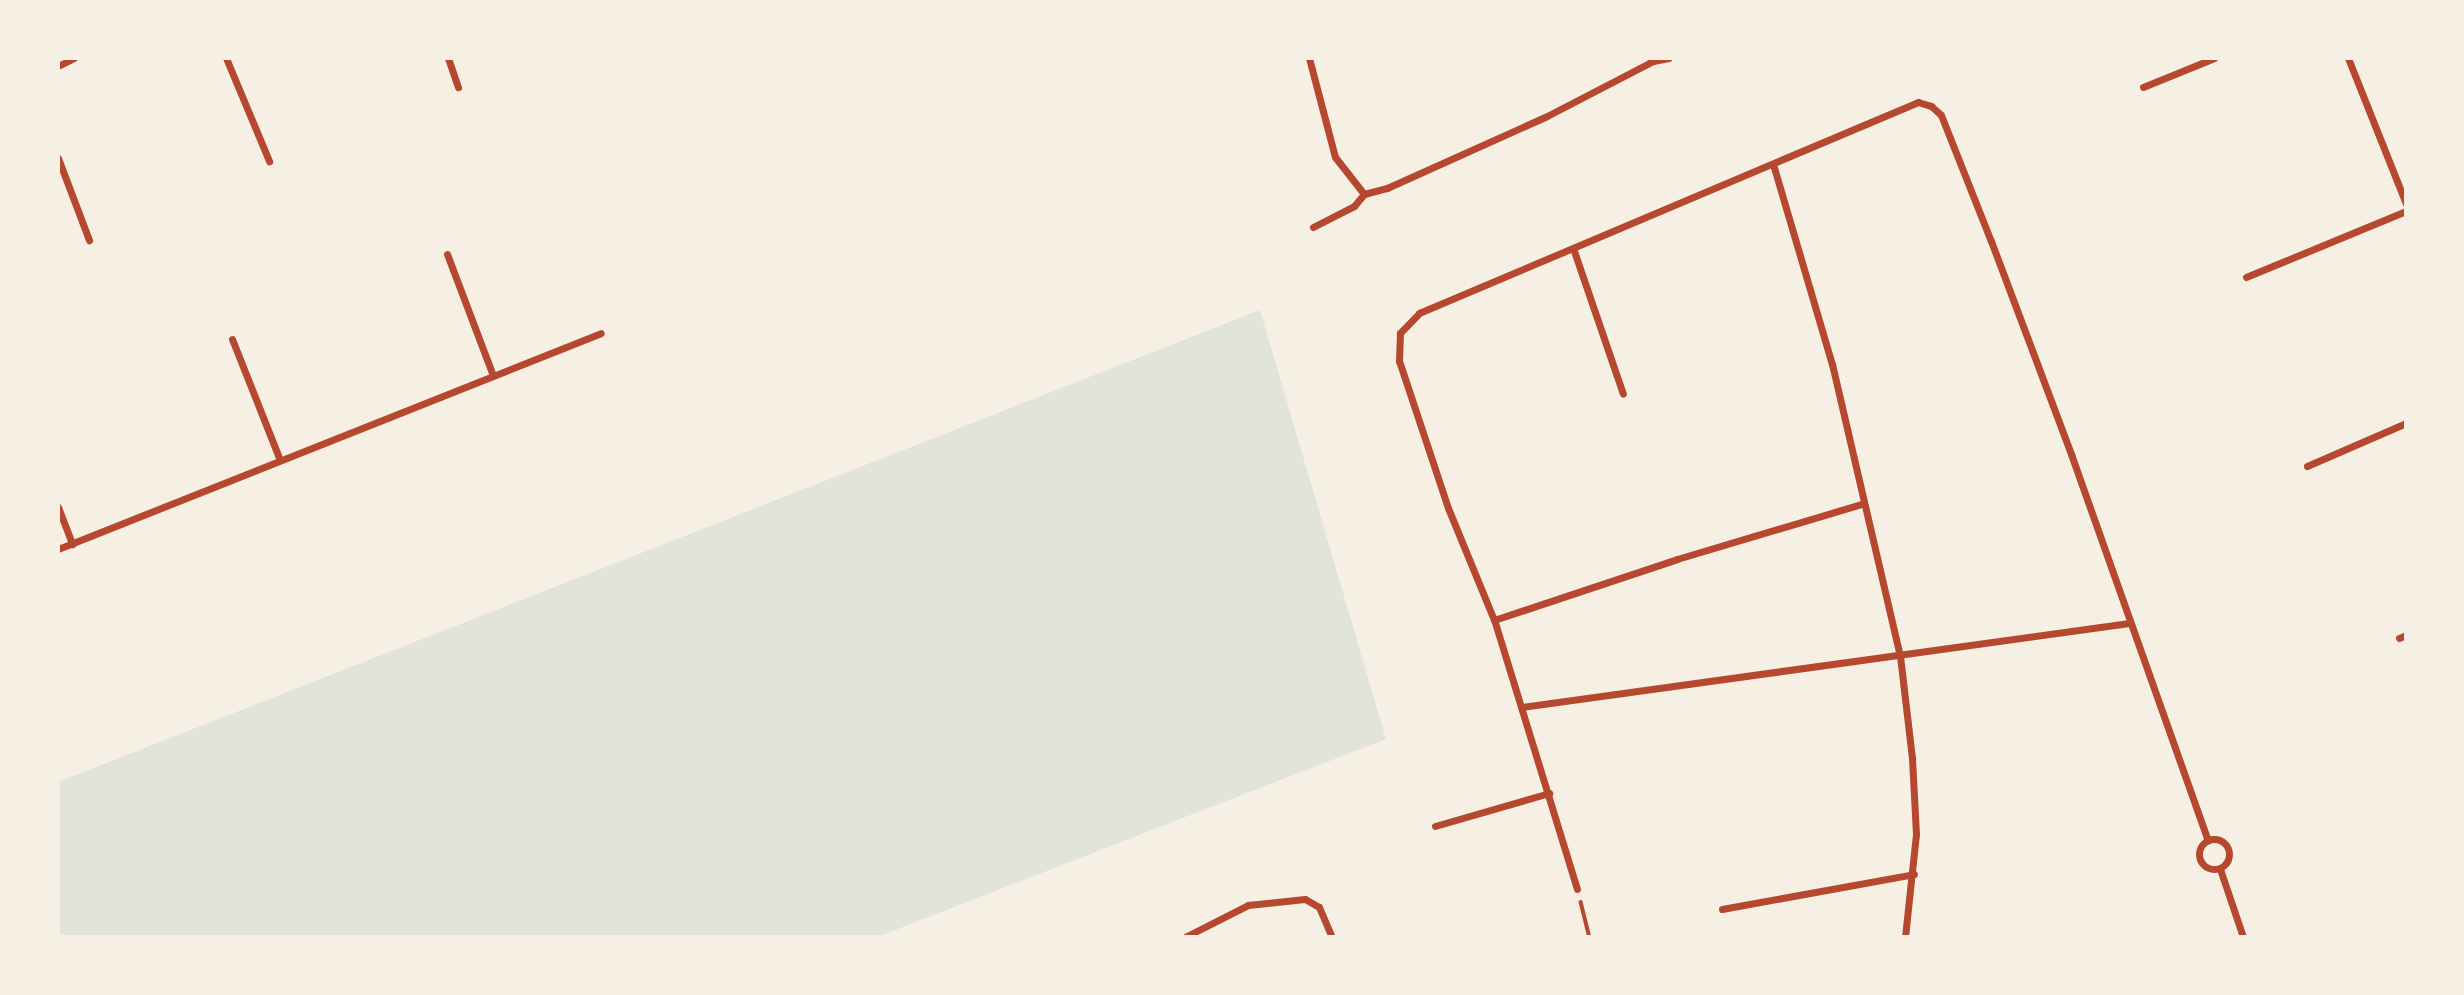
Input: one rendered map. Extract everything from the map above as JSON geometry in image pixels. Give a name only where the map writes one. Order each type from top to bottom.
[{"type":"street","points":[[58,66],[74,58]]},
{"type":"street","points":[[226,58],[269,160]]},
{"type":"street","points":[[448,58],[458,87]]},
{"type":"street","points":[[1309,58],[1335,157],[1364,194]]},
{"type":"street","points":[[1313,227],[1354,206],[1364,194],[1387,188],[1547,116],[1652,60],[1669,58]]},
{"type":"street","points":[[2144,87],[2214,58]]},
{"type":"street","points":[[2348,58],[2406,204]]},
{"type":"street","points":[[1577,889],[1494,620],[1448,508],[1399,361],[1398,342],[1405,325],[1419,313],[1910,104],[1926,104],[1941,115],[2034,353],[2208,840]]},
{"type":"street","points":[[58,158],[89,240]]},
{"type":"street","points":[[1773,164],[1832,364],[1899,656],[1914,794],[1914,874],[1905,937]]},
{"type":"street","points":[[2246,276],[2406,211]]},
{"type":"street","points":[[1573,248],[1623,394]]},
{"type":"street","points":[[447,254],[494,376]]},
{"type":"street","points":[[58,549],[601,333]]},
{"type":"street","points":[[232,338],[280,460]]},
{"type":"street","points":[[2306,467],[2406,423]]},
{"type":"street","points":[[1494,620],[1677,559],[1862,504]]},
{"type":"street","points":[[58,508],[72,544]]},
{"type":"street","points":[[1522,707],[2129,623]]},
{"type":"street","points":[[1435,826],[1549,793]]},
{"type":"street","points":[[2218,839],[2229,848],[2230,858],[2220,869],[2210,869],[2201,863],[2199,852],[2208,840],[2218,839]]},
{"type":"street","points":[[2220,869],[2243,937]]},
{"type":"street","points":[[1722,909],[1914,874]]},
{"type":"street","points":[[1185,937],[1248,905],[1305,899],[1319,907],[1332,937]]},
{"type":"path","points":[[1577,889],[1590,937]]},
{"type":"shaded area","points":[[1260,310],[1386,739],[877,937],[58,937],[58,782]]}]
